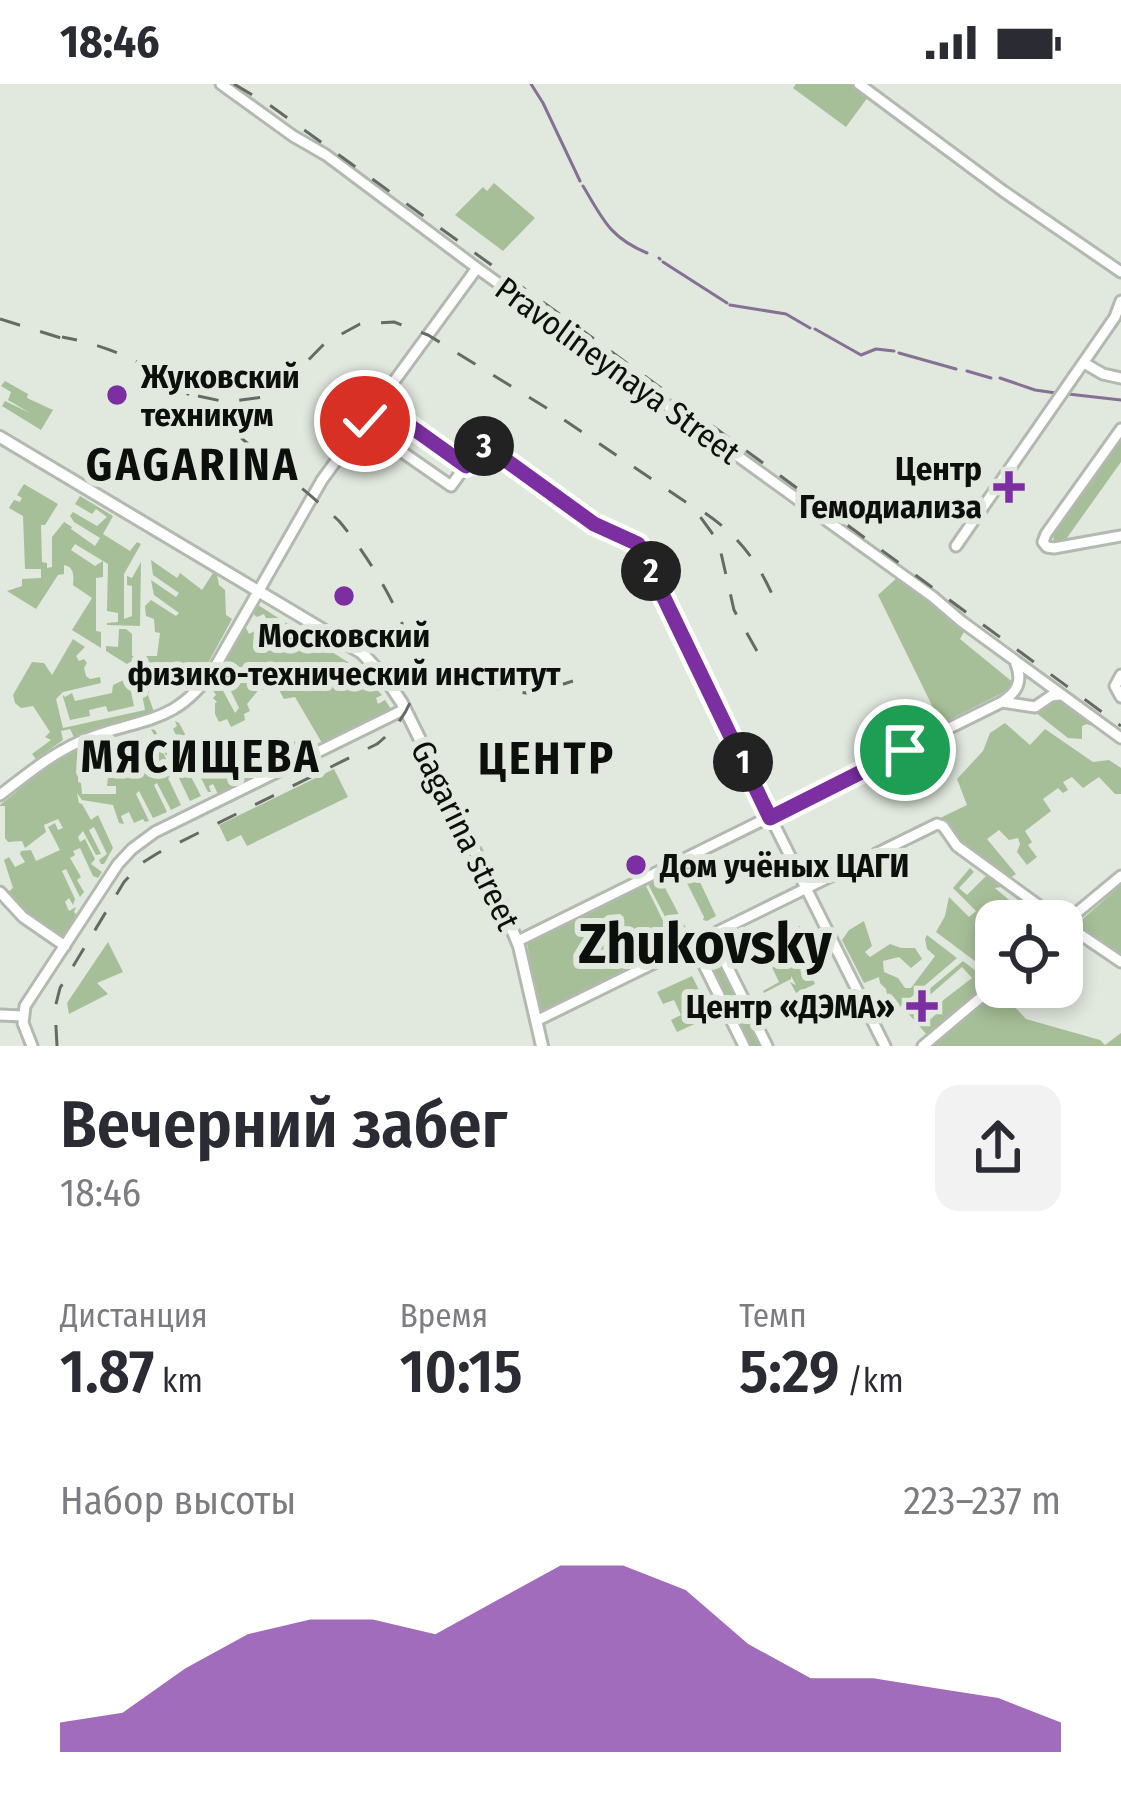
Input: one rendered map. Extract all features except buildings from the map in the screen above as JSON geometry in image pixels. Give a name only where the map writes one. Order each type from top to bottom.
[{"type":"main road","name":"Pravolineynaya Street","points":[[220,84],[326,155],[933,597],[1060,695]]},
{"type":"main road","points":[[859,84],[1121,272]]},
{"type":"main road","points":[[0,795],[70,746],[149,722],[199,689],[322,480],[477,268]]},
{"type":"main road","points":[[956,546],[1115,317],[1121,301]]},
{"type":"main road","points":[[1084,363],[1121,378]]},
{"type":"main road","points":[[378,403],[466,466]]},
{"type":"main road","points":[[362,424],[451,486],[478,449],[489,448],[594,524],[638,544],[885,1046]]},
{"type":"main road","points":[[1121,429],[1044,538],[1045,545],[1054,548],[1121,536]]},
{"type":"main road","name":"Gagarina street","points":[[0,437],[362,653],[386,679],[518,941],[542,1046]]},
{"type":"main road","points":[[1013,659],[1018,670],[1017,698],[1023,706]]},
{"type":"main road","points":[[1119,695],[1115,682],[1121,674]]},
{"type":"main road","points":[[518,941],[1001,702],[1025,678],[1040,680],[1046,695],[1042,703]]},
{"type":"main road","points":[[1001,702],[1030,708],[1060,695],[1121,738]]},
{"type":"main road","points":[[32,1046],[15,1013],[122,860],[146,838],[405,709]]},
{"type":"main road","points":[[536,1021],[937,824],[957,846],[1031,900]]},
{"type":"main road","points":[[1083,906],[1121,876]]},
{"type":"main road","points":[[0,892],[23,917],[65,946]]},
{"type":"main road","points":[[717,932],[718,948],[766,1046]]},
{"type":"main road","points":[[1083,937],[1121,962]]},
{"type":"main road","points":[[688,946],[700,957],[744,1046]]},
{"type":"main road","points":[[923,1046],[975,1000]]},
{"type":"green space","points":[[796,84],[851,84],[868,97],[846,127],[793,88]]},
{"type":"green space","points":[[494,183],[535,218],[503,251],[455,215],[483,187],[487,191]]},
{"type":"green space","points":[[5,381],[53,410],[41,430],[2,406],[5,401],[30,413],[8,400],[11,392],[1,386]]},
{"type":"green space","points":[[1121,439],[1121,462],[1064,542],[1054,543],[1053,535]]},
{"type":"green space","points":[[24,484],[58,504],[41,525],[42,562],[47,568],[52,567],[52,537],[64,522],[95,546],[100,538],[70,516],[73,512],[97,526],[107,517],[75,504],[80,496],[113,516],[103,534],[130,551],[137,542],[141,544],[124,574],[124,619],[132,616],[132,586],[127,585],[127,576],[132,578],[141,562],[140,626],[107,625],[118,622],[118,613],[107,611],[108,564],[75,544],[71,550],[95,566],[103,561],[103,577],[96,578],[96,631],[101,632],[101,648],[72,630],[92,598],[73,585],[73,572],[67,566],[36,609],[7,591],[22,586],[22,579],[41,578],[41,569],[25,569],[23,516],[9,508],[14,500],[20,502],[17,495]]},
{"type":"green space","points":[[151,560],[202,590],[213,573],[225,590],[226,615],[232,619],[207,665],[188,688],[143,674],[106,651],[106,646],[118,647],[119,629],[126,629],[132,634],[132,656],[157,656],[160,633],[155,632],[154,619],[146,616],[145,606],[151,600],[176,616],[179,613],[154,595],[151,580],[176,597],[179,593],[153,575]]},
{"type":"green space","points":[[899,576],[943,608],[964,632],[960,639],[1015,684],[1012,688],[941,724],[878,595]]},
{"type":"green space","points":[[258,605],[354,666],[382,695],[376,698],[378,704],[385,700],[391,709],[322,743],[295,697],[284,699],[279,690],[310,676],[307,669],[260,688],[247,704],[250,711],[244,714],[245,720],[231,727],[227,719],[219,722],[216,695],[210,686],[214,681],[220,685],[235,713],[239,708],[219,674],[245,626],[249,634],[262,627],[268,641],[277,641],[264,614],[253,614]]},
{"type":"green space","points":[[73,639],[85,647],[76,656],[87,663],[86,676],[100,677],[101,683],[63,692],[56,699],[63,728],[145,710],[139,679],[150,689],[154,712],[75,739],[70,729],[61,731],[63,740],[36,759],[32,754],[51,740],[45,737],[50,732],[33,706],[21,708],[13,695],[32,662],[44,663],[52,675]]},
{"type":"green space","points":[[128,678],[134,706],[108,712],[106,706],[70,720],[63,695],[72,693],[75,701],[112,693],[113,685]]},
{"type":"green space","points":[[1060,696],[1097,722],[1095,727],[1082,726],[1082,739],[1068,738],[1035,712]]},
{"type":"green space","points":[[175,721],[190,743],[168,757],[163,752],[169,766],[160,770],[162,775],[211,749],[224,751],[243,741],[246,746],[235,752],[236,772],[261,758],[267,764],[294,751],[292,743],[298,740],[301,746],[306,744],[304,751],[218,794],[213,784],[208,792],[195,766],[187,769],[201,796],[190,801],[177,774],[168,778],[181,805],[171,810],[157,783],[167,812],[153,818],[139,791],[136,794],[149,821],[145,822],[134,823],[129,812],[121,816],[124,824],[119,823],[113,805],[82,800],[77,793],[91,820],[98,815],[113,848],[101,864],[99,860],[107,854],[94,827],[89,830],[101,854],[96,855],[83,831],[78,837],[80,842],[85,839],[95,859],[91,864],[102,872],[98,878],[93,876],[80,848],[73,851],[70,858],[84,892],[80,897],[66,869],[62,871],[75,899],[73,905],[69,898],[65,902],[69,911],[76,907],[79,917],[62,939],[19,909],[7,893],[13,888],[4,860],[9,857],[15,867],[25,862],[21,851],[31,850],[36,861],[60,850],[48,827],[55,823],[58,830],[63,828],[58,819],[44,825],[46,832],[25,848],[22,841],[5,838],[5,806],[0,806],[62,757],[104,738],[100,754],[94,755],[94,769],[78,770],[78,782],[82,794],[116,794],[116,786],[107,786],[108,777],[116,776],[110,760],[118,757],[118,751],[127,749],[128,760],[159,748],[151,741],[156,739],[151,729],[163,745],[179,741]]},
{"type":"green space","points":[[1005,723],[1030,745],[1045,729],[1093,762],[1109,760],[1121,768],[1121,794],[1115,794],[1099,777],[1083,788],[1072,777],[1063,782],[1068,790],[1063,793],[1058,788],[1043,799],[1051,811],[1025,831],[1037,857],[1027,865],[1017,852],[1018,838],[1009,840],[999,830],[987,839],[1016,874],[1010,878],[956,844],[940,818],[967,805],[957,779],[983,751],[990,733]]},
{"type":"green space","points":[[334,769],[348,797],[247,846],[241,835],[227,842],[219,825]]},
{"type":"green space","points":[[691,863],[716,916],[703,920],[682,873],[662,882],[686,928],[675,936],[648,884]]},
{"type":"green space","points":[[970,868],[974,872],[959,888],[967,895],[988,874],[1025,900],[995,888],[1009,900],[975,900],[975,910],[953,888]]},
{"type":"green space","points":[[645,884],[675,951],[638,969],[632,959],[635,970],[629,974],[623,963],[627,975],[538,1016],[527,942]]},
{"type":"green space","points":[[1121,885],[1121,957],[1084,933],[1083,919]]},
{"type":"green space","points":[[949,897],[969,917],[975,912],[975,961],[936,932]]},
{"type":"green space","points":[[864,921],[872,946],[865,952],[870,957],[890,944],[915,948],[922,959],[911,968],[899,957],[883,961],[884,972],[898,978],[905,988],[911,988],[935,956],[927,949],[927,935],[957,958],[882,1022],[867,993],[882,1004],[888,1000],[886,989],[879,977],[864,983],[842,940]]},
{"type":"green space","points":[[800,926],[804,935],[777,951],[806,937],[810,944],[795,946],[806,968],[816,957],[821,970],[811,975],[815,984],[796,993],[791,976],[764,993],[779,982],[767,957],[776,953],[772,945]]},
{"type":"green space","points":[[108,942],[123,972],[97,983],[108,994],[69,1014],[67,1003]]},
{"type":"green space","points":[[713,942],[765,1046],[746,1046],[698,949]]},
{"type":"green space","points":[[963,961],[975,970],[975,1000],[927,1041],[906,1011],[915,1003],[931,1019],[936,1014],[933,1008],[972,978],[962,967],[931,994],[927,991]]},
{"type":"green space","points":[[692,976],[712,1016],[677,1032],[671,1020],[681,1015],[674,1000],[663,1004],[657,992]]},
{"type":"green space","points":[[976,1008],[1016,1008],[1026,1019],[1105,1045],[1121,1033],[1121,1046],[930,1046]]},
{"type":"waterway","points":[[531,84],[580,181]]},
{"type":"waterway","points":[[583,186],[615,233],[647,253]]},
{"type":"waterway","points":[[663,262],[727,303]]},
{"type":"waterway","points":[[730,305],[786,314],[810,328]]},
{"type":"waterway","points":[[815,329],[861,355],[876,349],[894,351]]},
{"type":"waterway","points":[[899,353],[956,369]]},
{"type":"waterway","points":[[967,371],[991,378]]},
{"type":"waterway","points":[[1000,378],[1056,393]]},
{"type":"waterway","points":[[1068,394],[1121,400]]},
{"type":"railway","points":[[234,84],[590,336],[1121,726]]},
{"type":"railway","points":[[0,319],[74,342]]},
{"type":"railway","points":[[198,396],[226,402],[264,397],[282,387],[325,343],[360,324],[394,322],[428,335],[693,507],[721,553],[734,610],[758,653]]},
{"type":"railway","points":[[57,1046],[55,1008],[60,988],[124,882],[142,863],[377,744],[403,716],[415,681],[400,619],[364,554],[339,521],[174,384],[133,360],[62,337]]},
{"type":"railway","points":[[705,513],[744,549],[772,594]]},
{"type":"railway","points":[[412,645],[429,668],[475,685],[532,694],[573,681]]},
{"type":"place","name":"Жуковский техникум","points":[[117,395]]},
{"type":"place","name":"Центр Гемодиализа","points":[[1009,487]]},
{"type":"place","name":"Московский физико-технический институт","points":[[344,596]]},
{"type":"place","name":"Дом учёных ЦАГИ","points":[[636,865]]},
{"type":"place","name":"Центр «ДЭМА»","points":[[922,1006]]},
{"type":"district","name":"GAGARINA","points":[[193,464]]},
{"type":"district","name":"МЯСИЩЕВА","points":[[201,756]]},
{"type":"district","name":"ЦЕНТР","points":[[547,758]]},
{"type":"district","name":"Zhukovsky","points":[[705,943]]},
{"type":"route","points":[[365,421],[378,403],[466,466],[480,446],[489,448],[594,524],[638,544],[770,818],[905,750]]}]
